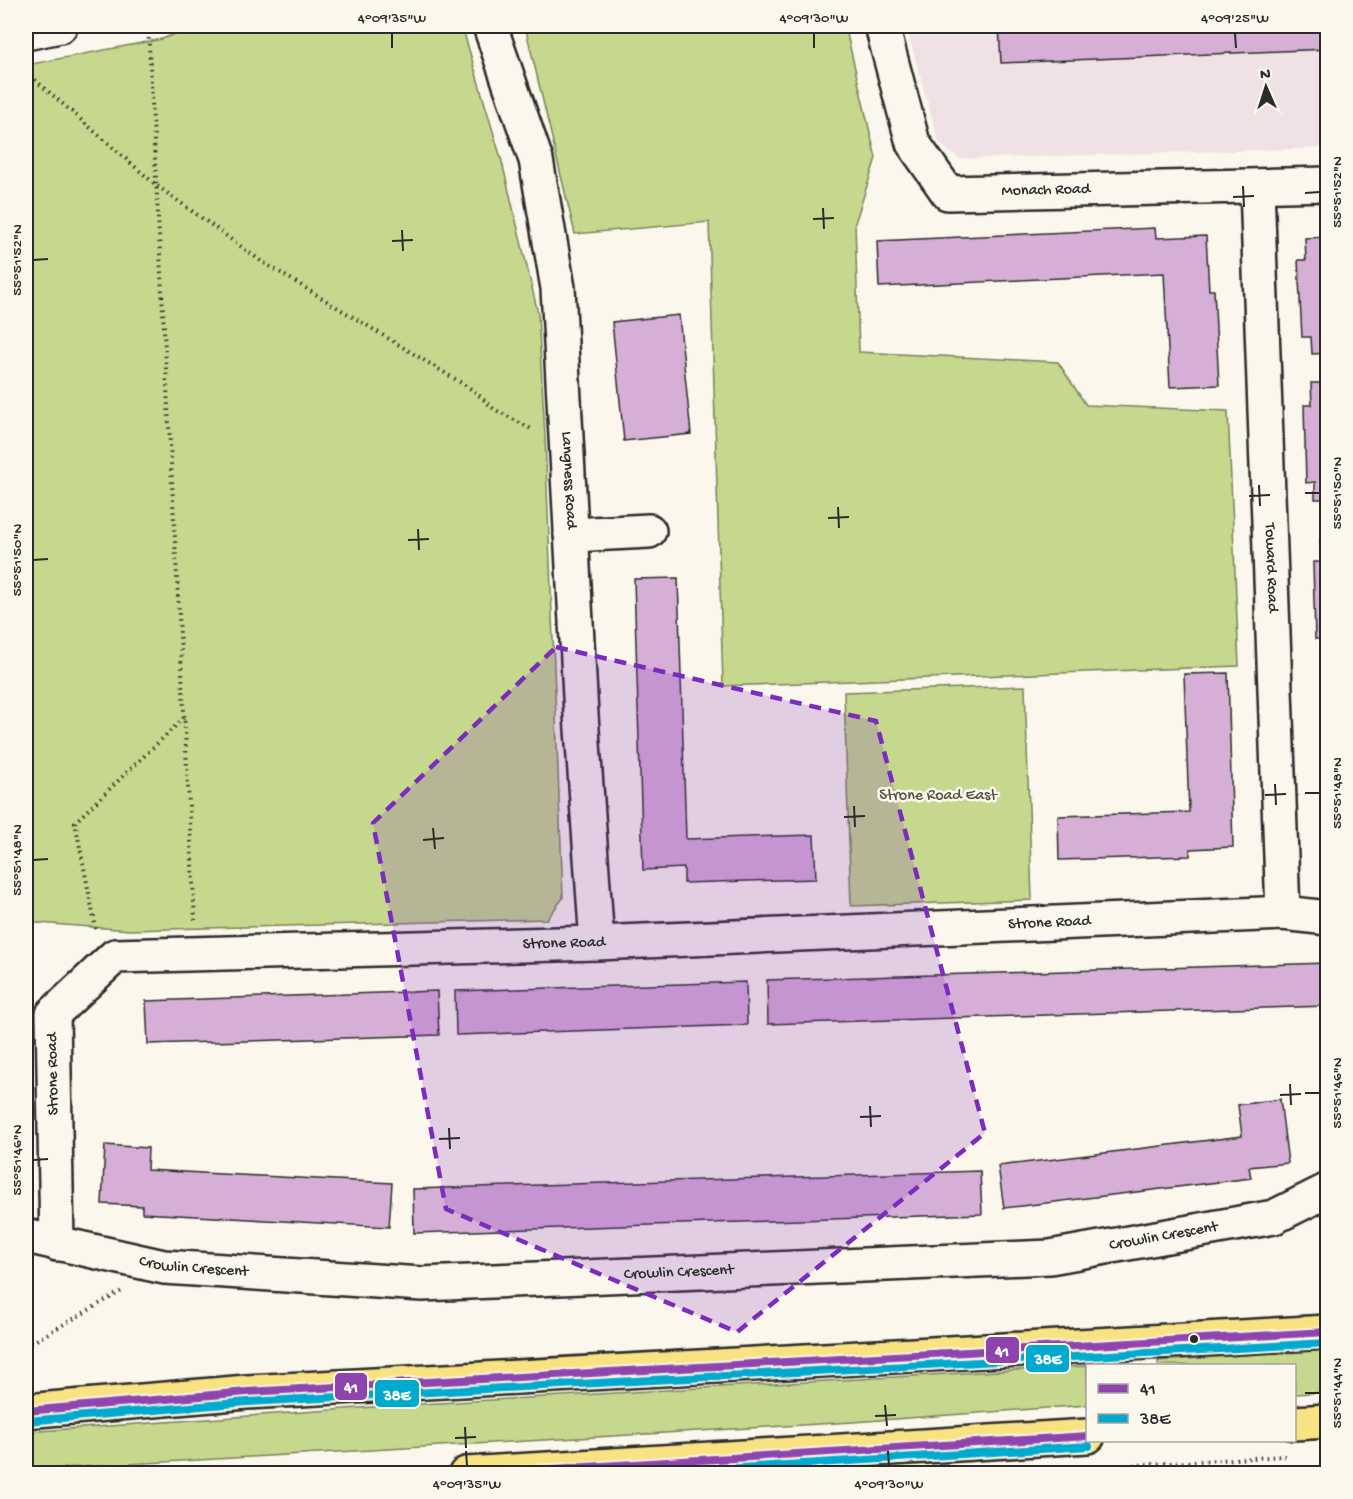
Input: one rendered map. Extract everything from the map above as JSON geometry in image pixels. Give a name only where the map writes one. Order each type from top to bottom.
[{"type":"main road","points":[[26,1411],[259,1392],[1328,1332]]},
{"type":"main road","points":[[1296,1423],[1328,1421]]},
{"type":"main road","points":[[466,1473],[1086,1436]]},
{"type":"street","points":[[26,33],[60,26]]},
{"type":"street","name":"Langness Road","points":[[490,26],[536,160],[558,288],[597,944]]},
{"type":"street","name":"Monach Road","points":[[882,26],[913,143],[948,193],[1328,184]]},
{"type":"street","name":"Toward Road","points":[[1257,187],[1283,913]]},
{"type":"street","points":[[571,536],[649,531]]},
{"type":"street","name":"Strone Road","points":[[57,1244],[53,1014],[115,956],[597,944],[1283,913],[1328,918]]},
{"type":"street","name":"Crowlin Crescent","points":[[26,1236],[164,1267],[422,1284],[1050,1257],[1274,1217],[1328,1190]]},
{"type":"path","points":[[148,26],[197,954]]},
{"type":"path","points":[[26,72],[156,185],[261,261],[473,390],[494,409],[566,449]]},
{"type":"path","points":[[103,967],[75,822],[184,718]]},
{"type":"path","points":[[26,1346],[164,1267]]},
{"type":"path","points":[[1103,1467],[1292,1456]]},
{"type":"highlighted area","points":[[556,647],[876,721],[985,1133],[737,1332],[446,1209],[373,823]]},
{"type":"shaded area","points":[[906,26],[1327,26],[1327,148],[959,159],[939,143]]},
{"type":"green space","points":[[196,26],[462,26],[502,162],[538,313],[563,898],[547,919],[130,930],[26,922],[26,65],[162,39]]},
{"type":"green space","points":[[525,26],[845,26],[876,158],[855,223],[859,352],[1058,362],[1086,405],[1228,411],[1239,666],[723,686],[709,222],[575,234]]},
{"type":"green space","name":"Strone Road East","points":[[1025,686],[1032,900],[851,906],[844,692]]},
{"type":"green space","points":[[1327,1349],[1327,1392],[1296,1394],[1296,1364],[1158,1364],[1158,1361]]},
{"type":"green space","points":[[1086,1366],[1086,1405],[853,1422],[26,1470],[26,1432],[387,1406]]},
{"type":"building","points":[[999,26],[1328,26],[1328,49],[1001,63]]},
{"type":"building","points":[[1155,228],[1156,238],[1206,236],[1209,290],[1214,290],[1219,385],[1170,387],[1164,273],[879,287],[877,241]]},
{"type":"building","points":[[1328,237],[1328,353],[1312,354],[1311,337],[1302,337],[1298,260],[1306,260],[1305,238]]},
{"type":"building","points":[[679,315],[691,434],[624,441],[612,322]]},
{"type":"building","points":[[1311,383],[1328,383],[1328,499],[1315,499],[1315,482],[1306,483],[1304,405],[1312,405]]},
{"type":"building","points":[[1320,539],[1328,539],[1328,656],[1324,656],[1323,639],[1315,639],[1313,562],[1321,562]]},
{"type":"building","points":[[678,578],[686,839],[814,835],[816,879],[684,883],[684,868],[643,870],[634,579]]},
{"type":"building","points":[[1228,673],[1233,847],[1190,849],[1190,856],[1059,860],[1058,816],[1189,812],[1184,674]]},
{"type":"building","points":[[1321,712],[1328,712],[1328,790],[1323,790]]},
{"type":"building","points":[[1328,963],[1328,1006],[768,1024],[767,980]]},
{"type":"building","points":[[746,982],[747,1025],[456,1035],[455,991]]},
{"type":"building","points":[[437,991],[439,1035],[148,1044],[146,1001]]},
{"type":"building","points":[[1280,1099],[1288,1163],[1249,1167],[1251,1178],[1004,1208],[998,1166],[1242,1136],[1238,1105]]},
{"type":"building","points":[[105,1145],[148,1148],[147,1170],[392,1183],[389,1227],[142,1213],[142,1206],[102,1204]]},
{"type":"building","points":[[980,1171],[982,1214],[414,1233],[413,1189]]},
{"type":"transit line","name":"41","points":[[26,1411],[247,1392],[1328,1332]]},
{"type":"transit line","name":"38E","points":[[27,1421],[248,1402],[1328,1343]]},
{"type":"transit line","name":"41","points":[[474,1474],[1086,1436]]},
{"type":"transit line","name":"38E","points":[[646,1474],[1089,1446]]}]
